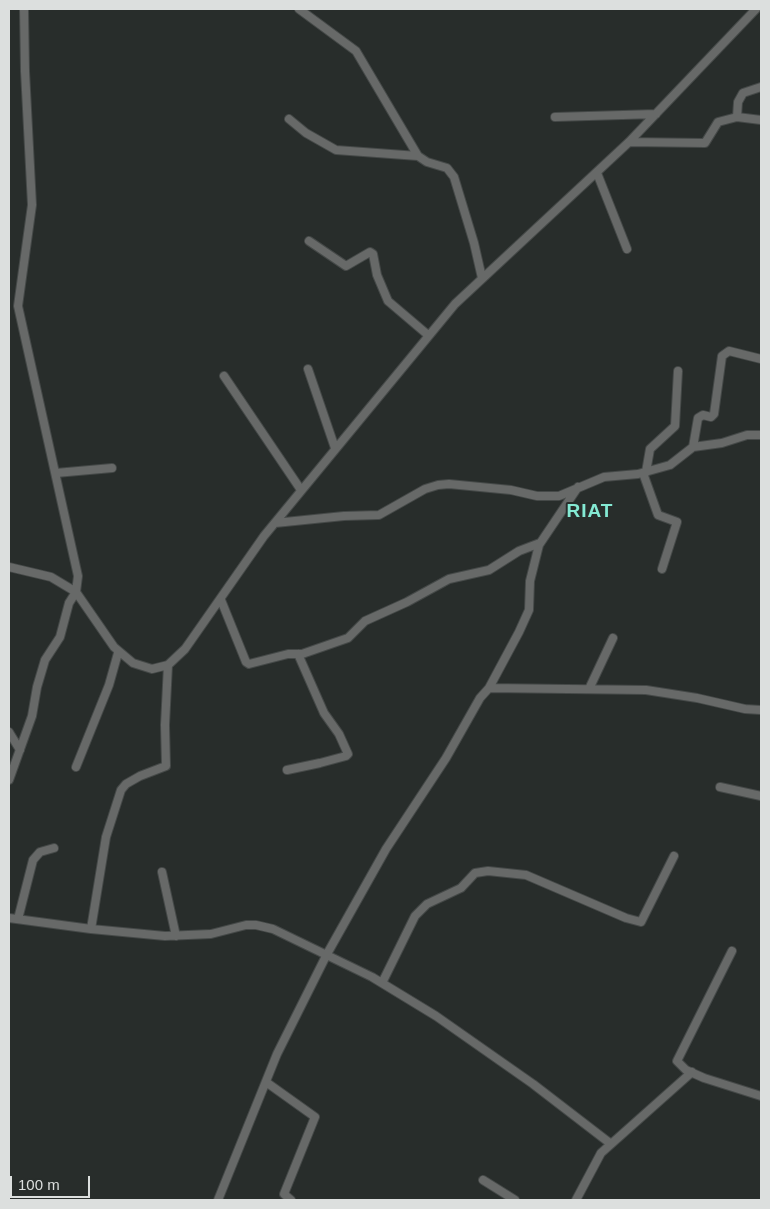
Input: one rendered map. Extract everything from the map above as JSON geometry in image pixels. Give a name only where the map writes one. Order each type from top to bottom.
[{"type":"street","points":[[9,780],[32,716],[37,687],[45,660],[59,639],[69,603],[76,592],[77,567],[21,329],[18,306],[32,205],[25,71],[24,9]]},
{"type":"street","points":[[299,9],[356,51],[418,156],[426,162],[447,168],[454,177],[474,243],[482,278]]},
{"type":"street","points":[[9,567],[51,577],[76,592],[118,653],[142,667],[152,669],[168,665],[184,649],[221,600],[275,522],[428,335],[482,278],[629,142],[756,9]]},
{"type":"street","points":[[737,118],[738,102],[742,94],[761,87]]},
{"type":"street","points":[[556,117],[656,114]]},
{"type":"street","points":[[629,142],[705,143],[718,122],[737,118],[761,120]]},
{"type":"street","points":[[289,119],[306,133],[336,150],[418,156]]},
{"type":"street","points":[[597,173],[627,248]]},
{"type":"street","points":[[309,241],[346,266],[372,252],[375,258],[377,276],[388,301],[428,335]]},
{"type":"street","points":[[693,447],[698,418],[703,415],[711,417],[714,414],[722,356],[729,351],[761,359]]},
{"type":"street","points":[[308,368],[335,448]]},
{"type":"street","points":[[662,569],[677,522],[658,515],[644,473],[650,449],[675,426],[678,371]]},
{"type":"street","points":[[224,376],[301,490]]},
{"type":"street","points":[[275,522],[378,515],[425,489],[438,485],[511,490],[537,496],[555,497],[604,477],[644,473],[674,463],[693,447],[722,444],[747,435],[761,435]]},
{"type":"street","points":[[56,473],[112,468]]},
{"type":"street","points":[[218,1200],[277,1054],[327,954],[386,849],[432,780],[480,698],[489,688],[529,610],[530,581],[540,543],[578,487]]},
{"type":"street","points":[[221,600],[247,663],[298,654],[348,638],[365,621],[407,602],[449,579],[489,570],[519,550],[540,543]]},
{"type":"street","points":[[589,690],[613,638]]},
{"type":"street","points":[[76,767],[109,684],[118,653]]},
{"type":"street","points":[[287,770],[320,763],[348,754],[339,734],[324,713],[298,654]]},
{"type":"street","points":[[91,929],[94,900],[106,837],[121,790],[126,784],[140,776],[165,768],[168,665]]},
{"type":"street","points":[[489,688],[664,692],[744,709],[761,710]]},
{"type":"street","points":[[9,732],[20,750]]},
{"type":"street","points":[[720,787],[761,796]]},
{"type":"street","points":[[18,919],[33,860],[40,852],[54,848]]},
{"type":"street","points":[[382,983],[415,916],[426,904],[461,888],[475,873],[488,871],[526,874],[626,918],[641,922],[674,856]]},
{"type":"street","points":[[162,872],[176,936]]},
{"type":"street","points":[[9,918],[91,929],[176,936],[212,934],[236,927],[256,925],[273,929],[327,954],[382,983],[436,1016],[486,1050],[611,1144]]},
{"type":"street","points":[[732,951],[677,1061],[692,1072],[761,1096]]},
{"type":"street","points":[[576,1200],[594,1164],[611,1144],[692,1072]]},
{"type":"street","points":[[266,1082],[315,1117],[284,1194],[291,1200]]},
{"type":"street","points":[[483,1180],[515,1200]]},
{"type":"district","name":"RIAT","points":[[590,512]]}]
